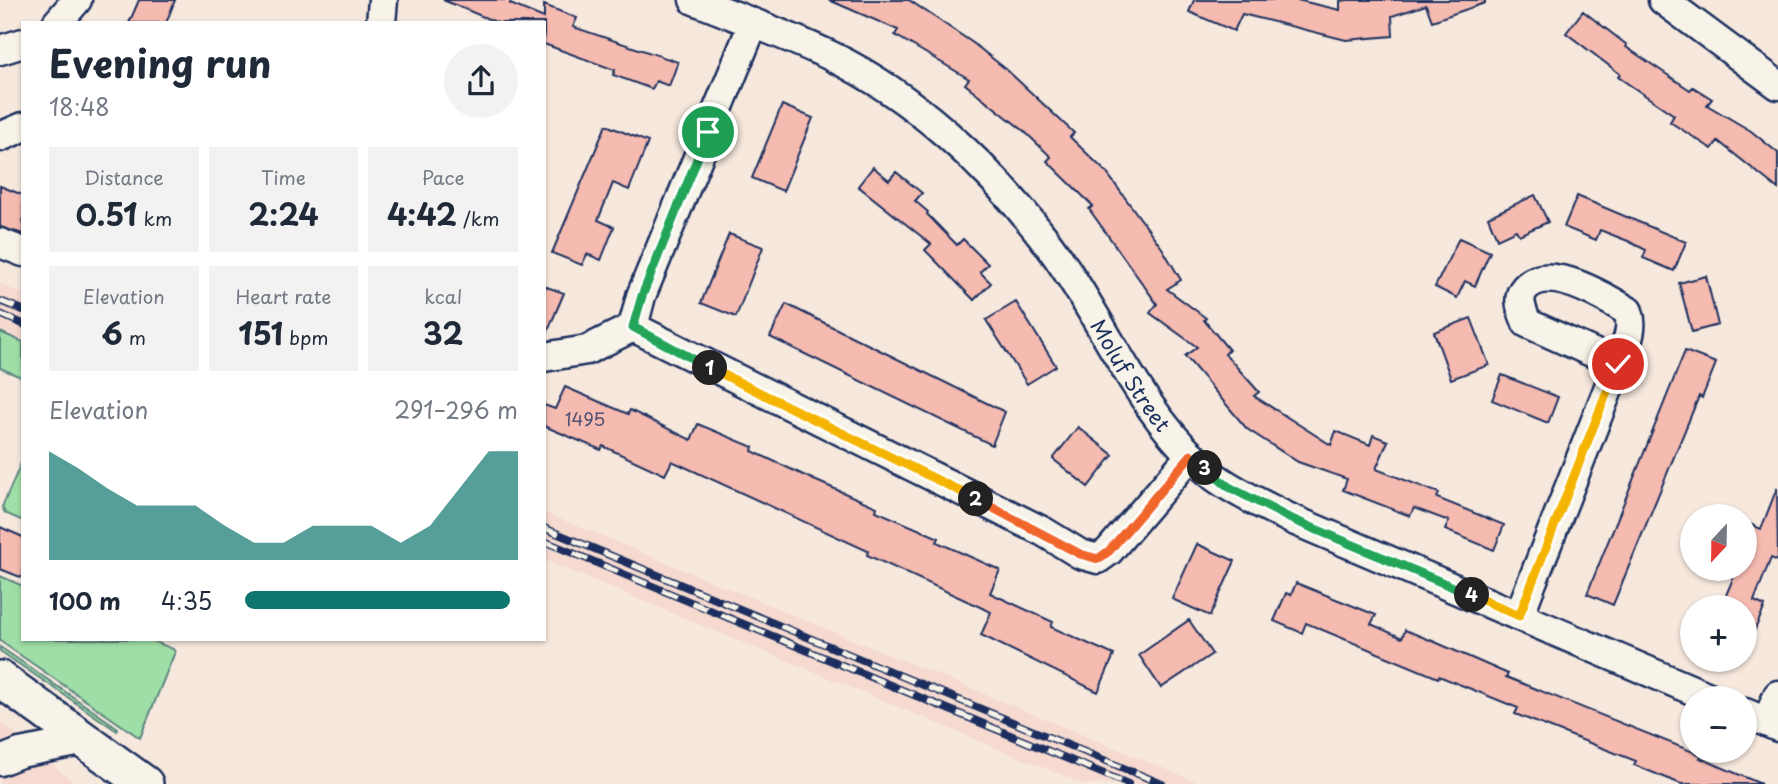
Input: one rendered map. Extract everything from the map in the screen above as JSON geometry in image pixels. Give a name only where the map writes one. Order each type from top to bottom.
[{"type":"main road","points":[[0,681],[87,740],[145,784]]},
{"type":"street","points":[[59,21],[77,0]]},
{"type":"street","points":[[381,21],[383,0]]},
{"type":"street","name":"Moluf Street","points":[[694,0],[832,56],[914,107],[1003,189],[1044,239],[1085,299],[1133,380],[1191,455],[1229,487],[1289,518],[1683,686]]},
{"type":"street","points":[[1663,0],[1778,85]]},
{"type":"street","points":[[546,357],[587,350],[633,327],[642,296],[753,23]]},
{"type":"street","points":[[0,137],[21,128]]},
{"type":"street","points":[[0,243],[21,251]]},
{"type":"street","points":[[633,327],[1044,533],[1080,554],[1098,559],[1109,551],[1191,455]]},
{"type":"street","points":[[1519,616],[1618,364]]},
{"type":"street","points":[[1763,721],[1778,695]]},
{"type":"street","points":[[0,761],[20,753],[87,740]]},
{"type":"shaded area","points":[[0,284],[21,293],[21,341],[0,332]]},
{"type":"shaded area","points":[[546,513],[1202,784],[1083,784],[546,561]]},
{"type":"shaded area","points":[[0,721],[76,784],[0,784]]},
{"type":"green space","points":[[0,332],[21,341],[21,377],[0,368]]},
{"type":"green space","points":[[21,464],[21,520],[5,513],[2,507]]},
{"type":"green space","points":[[0,576],[21,585],[21,641],[153,641],[175,652],[140,738],[0,641]]},
{"type":"green space","points":[[0,647],[118,728],[117,731],[0,651]]},
{"type":"building","points":[[139,0],[175,0],[167,21],[130,21]]},
{"type":"building","points":[[443,0],[511,0],[510,4],[544,18],[544,5],[577,18],[573,27],[678,62],[669,86],[656,81],[652,89],[613,75],[615,70],[546,45],[546,21],[493,21]]},
{"type":"building","points":[[829,0],[909,0],[973,43],[1007,70],[1074,133],[1070,137],[1106,172],[1162,248],[1181,280],[1167,289],[1206,318],[1204,320],[1229,350],[1225,354],[1259,392],[1254,396],[1331,445],[1336,431],[1370,445],[1373,435],[1388,441],[1376,469],[1439,493],[1437,498],[1504,525],[1494,550],[1445,530],[1449,521],[1414,508],[1410,516],[1343,490],[1347,479],[1298,462],[1247,429],[1185,356],[1197,347],[1150,313],[1157,304],[1089,209],[1093,206],[1047,161],[1051,157],[1024,131],[965,84],[969,79],[895,35],[898,30]]},
{"type":"building","points":[[1194,0],[1297,0],[1340,10],[1340,1],[1348,0],[1485,0],[1485,3],[1432,21],[1426,5],[1392,16],[1393,36],[1346,40],[1242,14],[1234,31],[1189,12]]},
{"type":"building","points":[[1583,11],[1627,45],[1626,47],[1690,90],[1693,87],[1712,99],[1707,105],[1751,131],[1778,153],[1778,189],[1718,141],[1712,149],[1670,122],[1674,115],[1618,77],[1620,74],[1566,33]]},
{"type":"building","points":[[782,105],[813,118],[783,191],[752,178]]},
{"type":"building","points":[[606,125],[648,142],[629,190],[613,183],[598,220],[614,227],[601,260],[587,254],[582,265],[552,253]]},
{"type":"building","points":[[873,167],[889,180],[896,172],[922,193],[915,201],[927,214],[957,245],[963,239],[988,264],[980,272],[991,283],[974,300],[925,250],[931,244],[858,186]]},
{"type":"building","points":[[0,186],[21,194],[21,233],[0,227]]},
{"type":"building","points":[[1535,195],[1548,222],[1519,235],[1516,230],[1497,239],[1488,217]]},
{"type":"building","points":[[1577,196],[1686,242],[1674,271],[1643,258],[1646,250],[1628,241],[1600,230],[1596,240],[1564,227]]},
{"type":"building","points":[[729,234],[763,247],[736,317],[701,303]]},
{"type":"building","points":[[1459,238],[1490,252],[1475,286],[1465,281],[1457,298],[1435,287]]},
{"type":"building","points":[[1706,276],[1718,325],[1692,332],[1679,283]]},
{"type":"building","points":[[546,287],[564,293],[546,335]]},
{"type":"building","points":[[1016,302],[1056,366],[1027,384],[986,320]]},
{"type":"building","points":[[786,304],[1005,412],[992,445],[770,337]]},
{"type":"building","points":[[1471,318],[1489,365],[1451,379],[1434,332]]},
{"type":"building","points":[[1685,351],[1716,363],[1702,398],[1699,396],[1613,605],[1587,594]]},
{"type":"building","points":[[1502,375],[1558,397],[1548,423],[1492,400]]},
{"type":"building","points":[[565,387],[628,414],[630,410],[691,440],[698,424],[753,447],[752,451],[939,538],[937,542],[1000,570],[990,593],[1053,622],[1051,627],[1114,655],[1098,692],[981,635],[991,612],[867,555],[868,551],[672,461],[665,475],[603,446],[601,450],[546,427],[546,406],[555,409]]},
{"type":"building","points":[[1078,427],[1113,455],[1088,487],[1053,459]]},
{"type":"building","points":[[1777,488],[1778,561],[1771,558],[1756,595],[1726,595],[1732,581],[1757,581],[1757,527],[1761,529]]},
{"type":"building","points":[[0,527],[21,536],[21,577],[0,569]]},
{"type":"building","points":[[1197,544],[1235,561],[1210,616],[1172,599]]},
{"type":"building","points":[[1296,583],[1376,615],[1371,624],[1402,638],[1405,630],[1508,674],[1506,677],[1680,747],[1680,763],[1712,763],[1761,784],[1681,784],[1634,765],[1636,761],[1515,714],[1518,708],[1306,623],[1302,633],[1274,621],[1286,593],[1291,595]]},
{"type":"building","points":[[1757,602],[1765,606],[1757,625]]},
{"type":"building","points":[[1189,620],[1212,654],[1161,688],[1139,655]]},
{"type":"railway","points":[[0,301],[21,309]]},
{"type":"railway","points":[[0,314],[21,323]]},
{"type":"railway","points":[[546,529],[1162,784]]},
{"type":"railway","points":[[546,542],[1128,784]]},
{"type":"route","points":[[708,132],[642,296],[633,327],[1044,533],[1080,554],[1098,559],[1109,551],[1191,455],[1229,487],[1289,518],[1332,534],[1519,616],[1618,364]]}]
